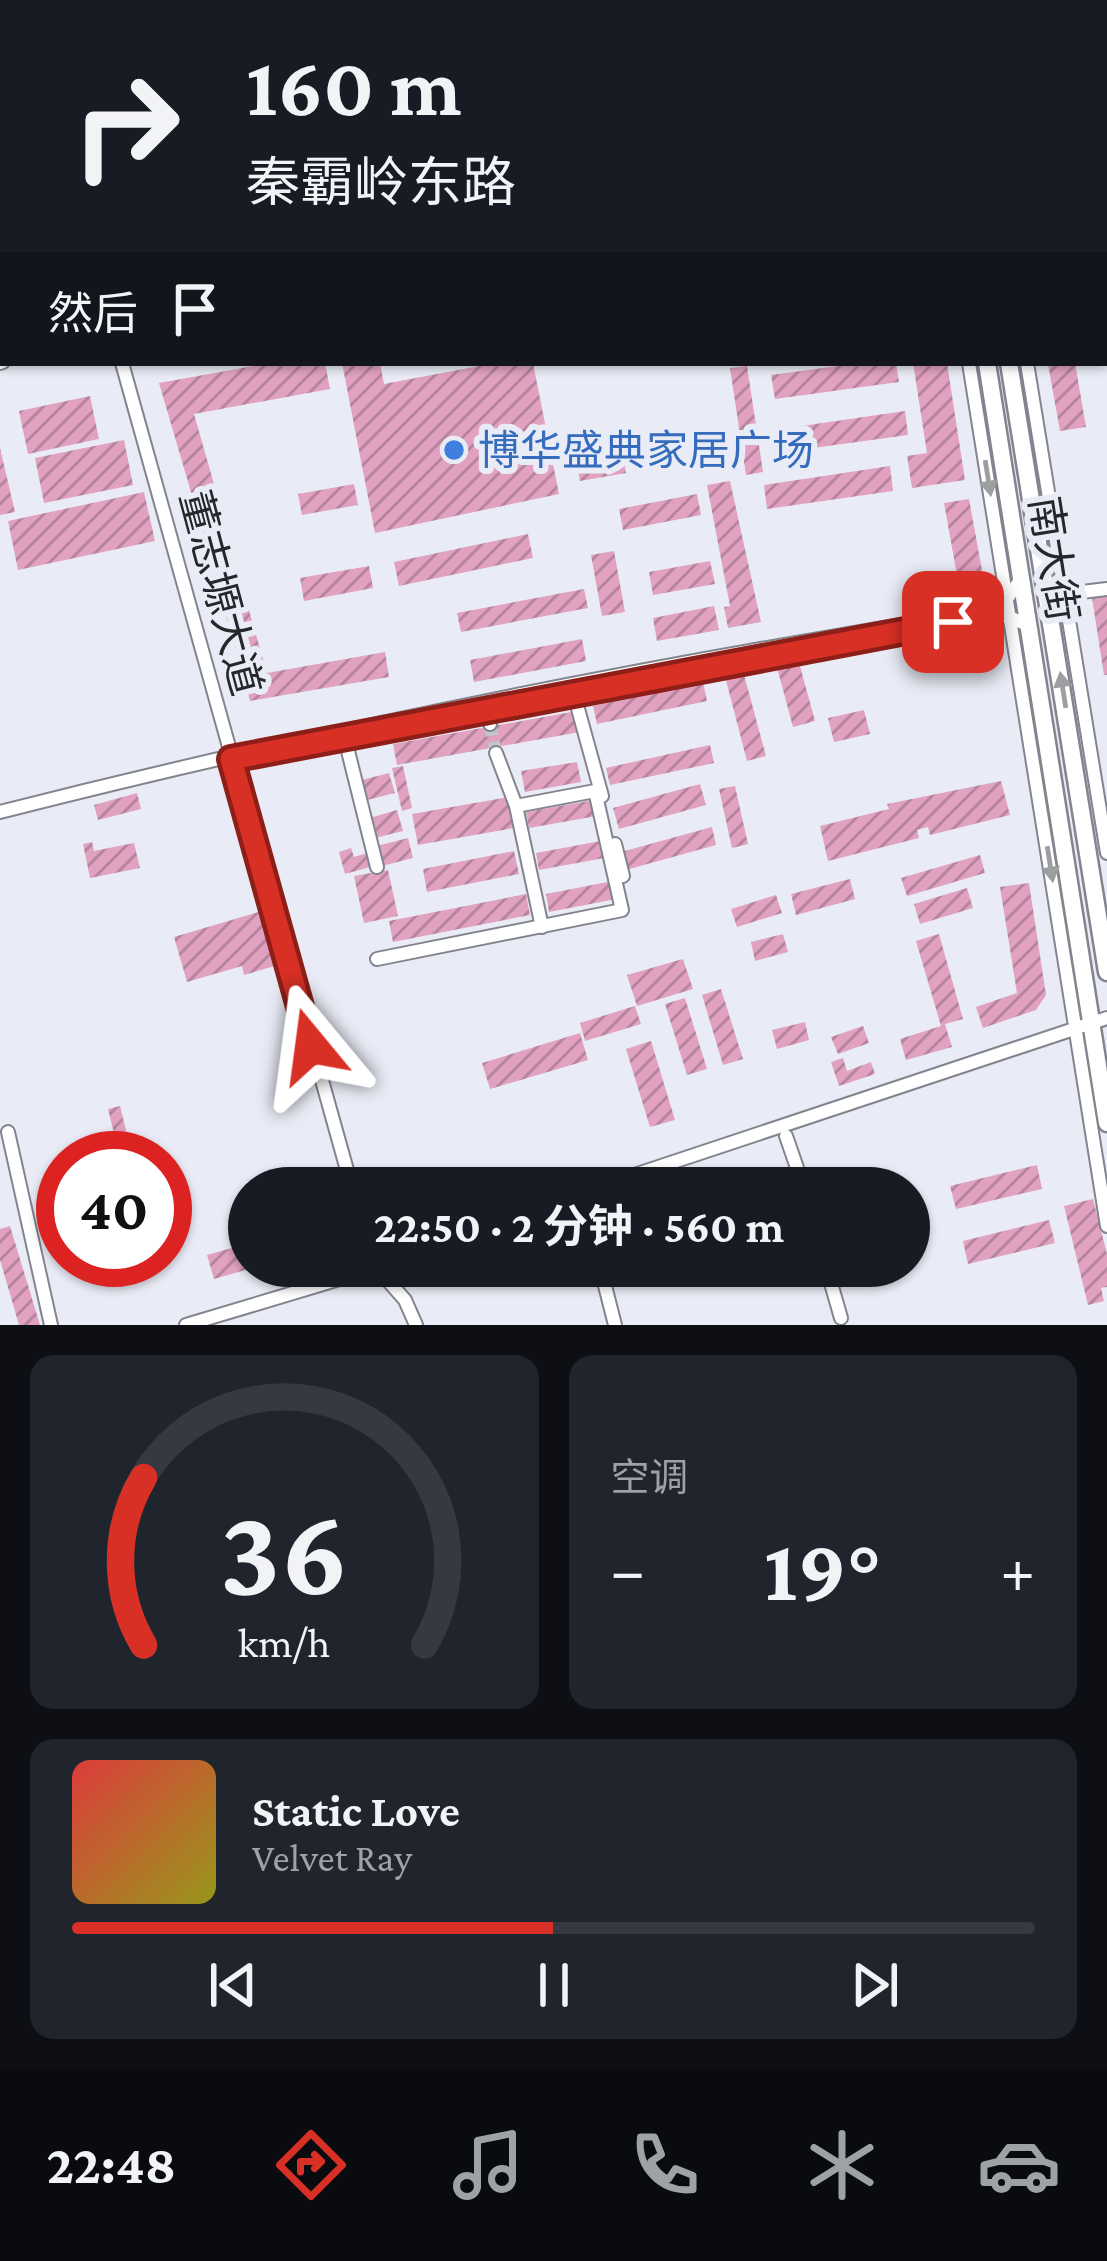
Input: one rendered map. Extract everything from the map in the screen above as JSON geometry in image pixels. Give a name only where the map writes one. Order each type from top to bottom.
[{"type":"main road","name":"南大街","points":[[987,366],[1107,1123]]},
{"type":"main road","name":"南大街","points":[[1009,366],[1107,972]]},
{"type":"street","name":"董志塬大道","points":[[119,366],[342,1167]]},
{"type":"street","points":[[969,366],[1010,617],[1092,1027],[1107,1226]]},
{"type":"street","points":[[1027,366],[1107,853]]},
{"type":"street","points":[[1,813],[227,757],[989,611],[1007,599],[1021,579]]},
{"type":"street","points":[[1045,580],[1066,598]]},
{"type":"street","points":[[1052,620],[1066,598],[1107,591]]},
{"type":"street","points":[[573,689],[843,639],[1010,617],[1028,626]]},
{"type":"street","points":[[573,689],[623,876]]},
{"type":"street","points":[[486,706],[490,724]]},
{"type":"street","points":[[343,734],[377,866]]},
{"type":"street","points":[[496,753],[516,806],[542,927]]},
{"type":"street","points":[[377,959],[622,910],[595,791],[516,806]]},
{"type":"street","points":[[687,1167],[1092,1027]]},
{"type":"street","points":[[660,1167],[1092,1027]]},
{"type":"street","points":[[8,1132],[51,1325]]},
{"type":"street","points":[[786,1136],[796,1167]]},
{"type":"street","points":[[186,1325],[319,1287]]},
{"type":"street","points":[[212,1325],[327,1287]]},
{"type":"street","points":[[397,1287],[420,1325]]},
{"type":"street","points":[[606,1287],[615,1325]]},
{"type":"street","points":[[832,1287],[841,1318]]},
{"type":"building","points":[[253,366],[326,366],[330,389],[194,414],[226,526],[203,533],[159,383]]},
{"type":"building","name":"博华盛典家居广场","points":[[343,366],[381,366],[384,384],[479,366],[534,366],[559,494],[375,533]]},
{"type":"building","points":[[747,366],[763,472],[746,475],[730,368]]},
{"type":"building","points":[[838,366],[896,366],[899,382],[775,399],[771,375]]},
{"type":"building","points":[[913,366],[947,366],[965,480],[912,488],[907,456],[927,453]]},
{"type":"building","points":[[1048,366],[1076,366],[1086,427],[1060,431]]},
{"type":"building","points":[[90,396],[99,439],[28,454],[19,411]]},
{"type":"building","points":[[905,411],[908,435],[784,452],[781,429]]},
{"type":"building","points":[[124,440],[133,485],[44,503],[35,458]]},
{"type":"building","points":[[621,445],[626,473],[580,481],[575,453]]},
{"type":"building","points":[[0,448],[15,512],[0,515]]},
{"type":"building","points":[[890,466],[893,491],[767,509],[764,485]]},
{"type":"building","points":[[730,481],[761,622],[728,628],[724,607],[730,606],[707,485]]},
{"type":"building","points":[[354,484],[358,505],[302,515],[298,494]]},
{"type":"building","points":[[144,492],[155,541],[18,570],[8,521]]},
{"type":"building","points":[[697,494],[701,515],[623,530],[619,509]]},
{"type":"building","points":[[969,499],[986,592],[961,597],[944,503]]},
{"type":"building","points":[[528,534],[533,558],[399,586],[394,562]]},
{"type":"building","points":[[614,551],[625,612],[602,616],[591,555]]},
{"type":"building","points":[[710,561],[715,584],[653,595],[649,572]]},
{"type":"building","points":[[369,566],[373,588],[304,601],[300,578]]},
{"type":"building","points":[[240,579],[267,673],[385,652],[389,677],[250,701],[218,586]]},
{"type":"building","points":[[584,589],[588,608],[461,632],[457,613]]},
{"type":"building","points":[[1107,595],[1107,675],[1104,675],[1092,598]]},
{"type":"building","points":[[714,606],[719,630],[657,641],[653,618]]},
{"type":"building","points":[[582,639],[586,661],[474,682],[470,660]]},
{"type":"building","points":[[797,655],[815,721],[793,727],[775,660]]},
{"type":"building","points":[[740,660],[766,756],[747,761],[722,665]]},
{"type":"building","points":[[703,682],[707,701],[597,724],[593,706]]},
{"type":"building","points":[[864,710],[870,734],[834,742],[828,718]]},
{"type":"building","points":[[577,711],[580,732],[397,765],[393,744]]},
{"type":"building","points":[[710,745],[714,763],[610,785],[606,768]]},
{"type":"building","points":[[577,762],[581,782],[525,792],[521,771]]},
{"type":"building","points":[[403,766],[412,808],[402,811],[392,768]]},
{"type":"building","points":[[389,773],[395,793],[363,801],[358,781]]},
{"type":"building","points":[[1001,781],[1010,815],[930,835],[928,827],[917,830],[919,838],[828,861],[820,826],[889,809],[887,804]]},
{"type":"building","points":[[700,784],[706,805],[619,829],[613,808]]},
{"type":"building","points":[[735,786],[748,844],[732,848],[719,789]]},
{"type":"building","points":[[137,793],[141,809],[98,820],[94,805]]},
{"type":"building","points":[[509,797],[514,828],[418,845],[412,814]]},
{"type":"building","points":[[594,800],[597,816],[529,828],[526,812]]},
{"type":"building","points":[[397,810],[403,831],[371,839],[366,819]]},
{"type":"building","points":[[712,827],[716,845],[626,870],[621,852]]},
{"type":"building","points":[[408,838],[413,858],[382,866],[377,846]]},
{"type":"building","points":[[601,841],[604,858],[539,870],[536,853]]},
{"type":"building","points":[[92,842],[94,851],[134,843],[140,868],[90,878],[83,844]]},
{"type":"building","points":[[351,848],[354,857],[370,852],[374,866],[345,874],[339,852]]},
{"type":"building","points":[[514,851],[519,874],[427,892],[423,869]]},
{"type":"building","points":[[980,855],[985,873],[907,896],[901,878]]},
{"type":"building","points":[[388,870],[398,916],[364,923],[354,876]]},
{"type":"building","points":[[850,879],[855,899],[796,915],[791,894]]},
{"type":"building","points":[[613,881],[616,899],[549,912],[546,894]]},
{"type":"building","points":[[1029,883],[1046,995],[1036,1010],[983,1028],[976,1007],[1017,993],[1000,887]]},
{"type":"building","points":[[967,888],[973,908],[920,924],[914,904]]},
{"type":"building","points":[[526,894],[530,915],[393,942],[389,921]]},
{"type":"building","points":[[776,895],[782,913],[737,927],[731,909]]},
{"type":"building","points":[[262,911],[278,965],[244,975],[242,966],[187,982],[174,937]]},
{"type":"building","points":[[783,934],[788,952],[755,961],[751,942]]},
{"type":"building","points":[[939,934],[963,1019],[945,1024],[952,1047],[906,1060],[900,1039],[941,1026],[916,941]]},
{"type":"building","points":[[683,959],[693,989],[637,1006],[627,975]]},
{"type":"building","points":[[721,989],[743,1059],[723,1065],[702,995]]},
{"type":"building","points":[[685,998],[707,1069],[687,1075],[665,1004]]},
{"type":"building","points":[[635,1006],[641,1024],[585,1041],[580,1023]]},
{"type":"building","points":[[805,1022],[809,1040],[777,1049],[772,1030]]},
{"type":"building","points":[[863,1026],[869,1043],[838,1054],[831,1037]]},
{"type":"building","points":[[580,1033],[588,1060],[490,1089],[482,1063]]},
{"type":"building","points":[[651,1041],[675,1120],[650,1127],[626,1049]]},
{"type":"building","points":[[843,1058],[847,1071],[871,1062],[875,1074],[839,1086],[831,1062]]},
{"type":"building","points":[[120,1106],[126,1131],[113,1131],[108,1109]]},
{"type":"building","points":[[1037,1165],[1042,1189],[956,1209],[950,1186]]},
{"type":"building","points":[[1093,1199],[1107,1254],[1107,1287],[1101,1288],[1104,1301],[1088,1305],[1064,1206]]},
{"type":"building","points":[[1049,1220],[1055,1243],[968,1264],[963,1241]]},
{"type":"building","points":[[10,1226],[40,1325],[19,1325],[0,1260],[0,1229]]},
{"type":"building","points":[[228,1249],[228,1275],[214,1279],[207,1255]]},
{"type":"tunnel","points":[[490,724],[496,753]]},
{"type":"place","name":"博华盛典家居广场","points":[[454,450]]},
{"type":"route","points":[[311,1046],[231,759],[843,639],[953,622]]}]
